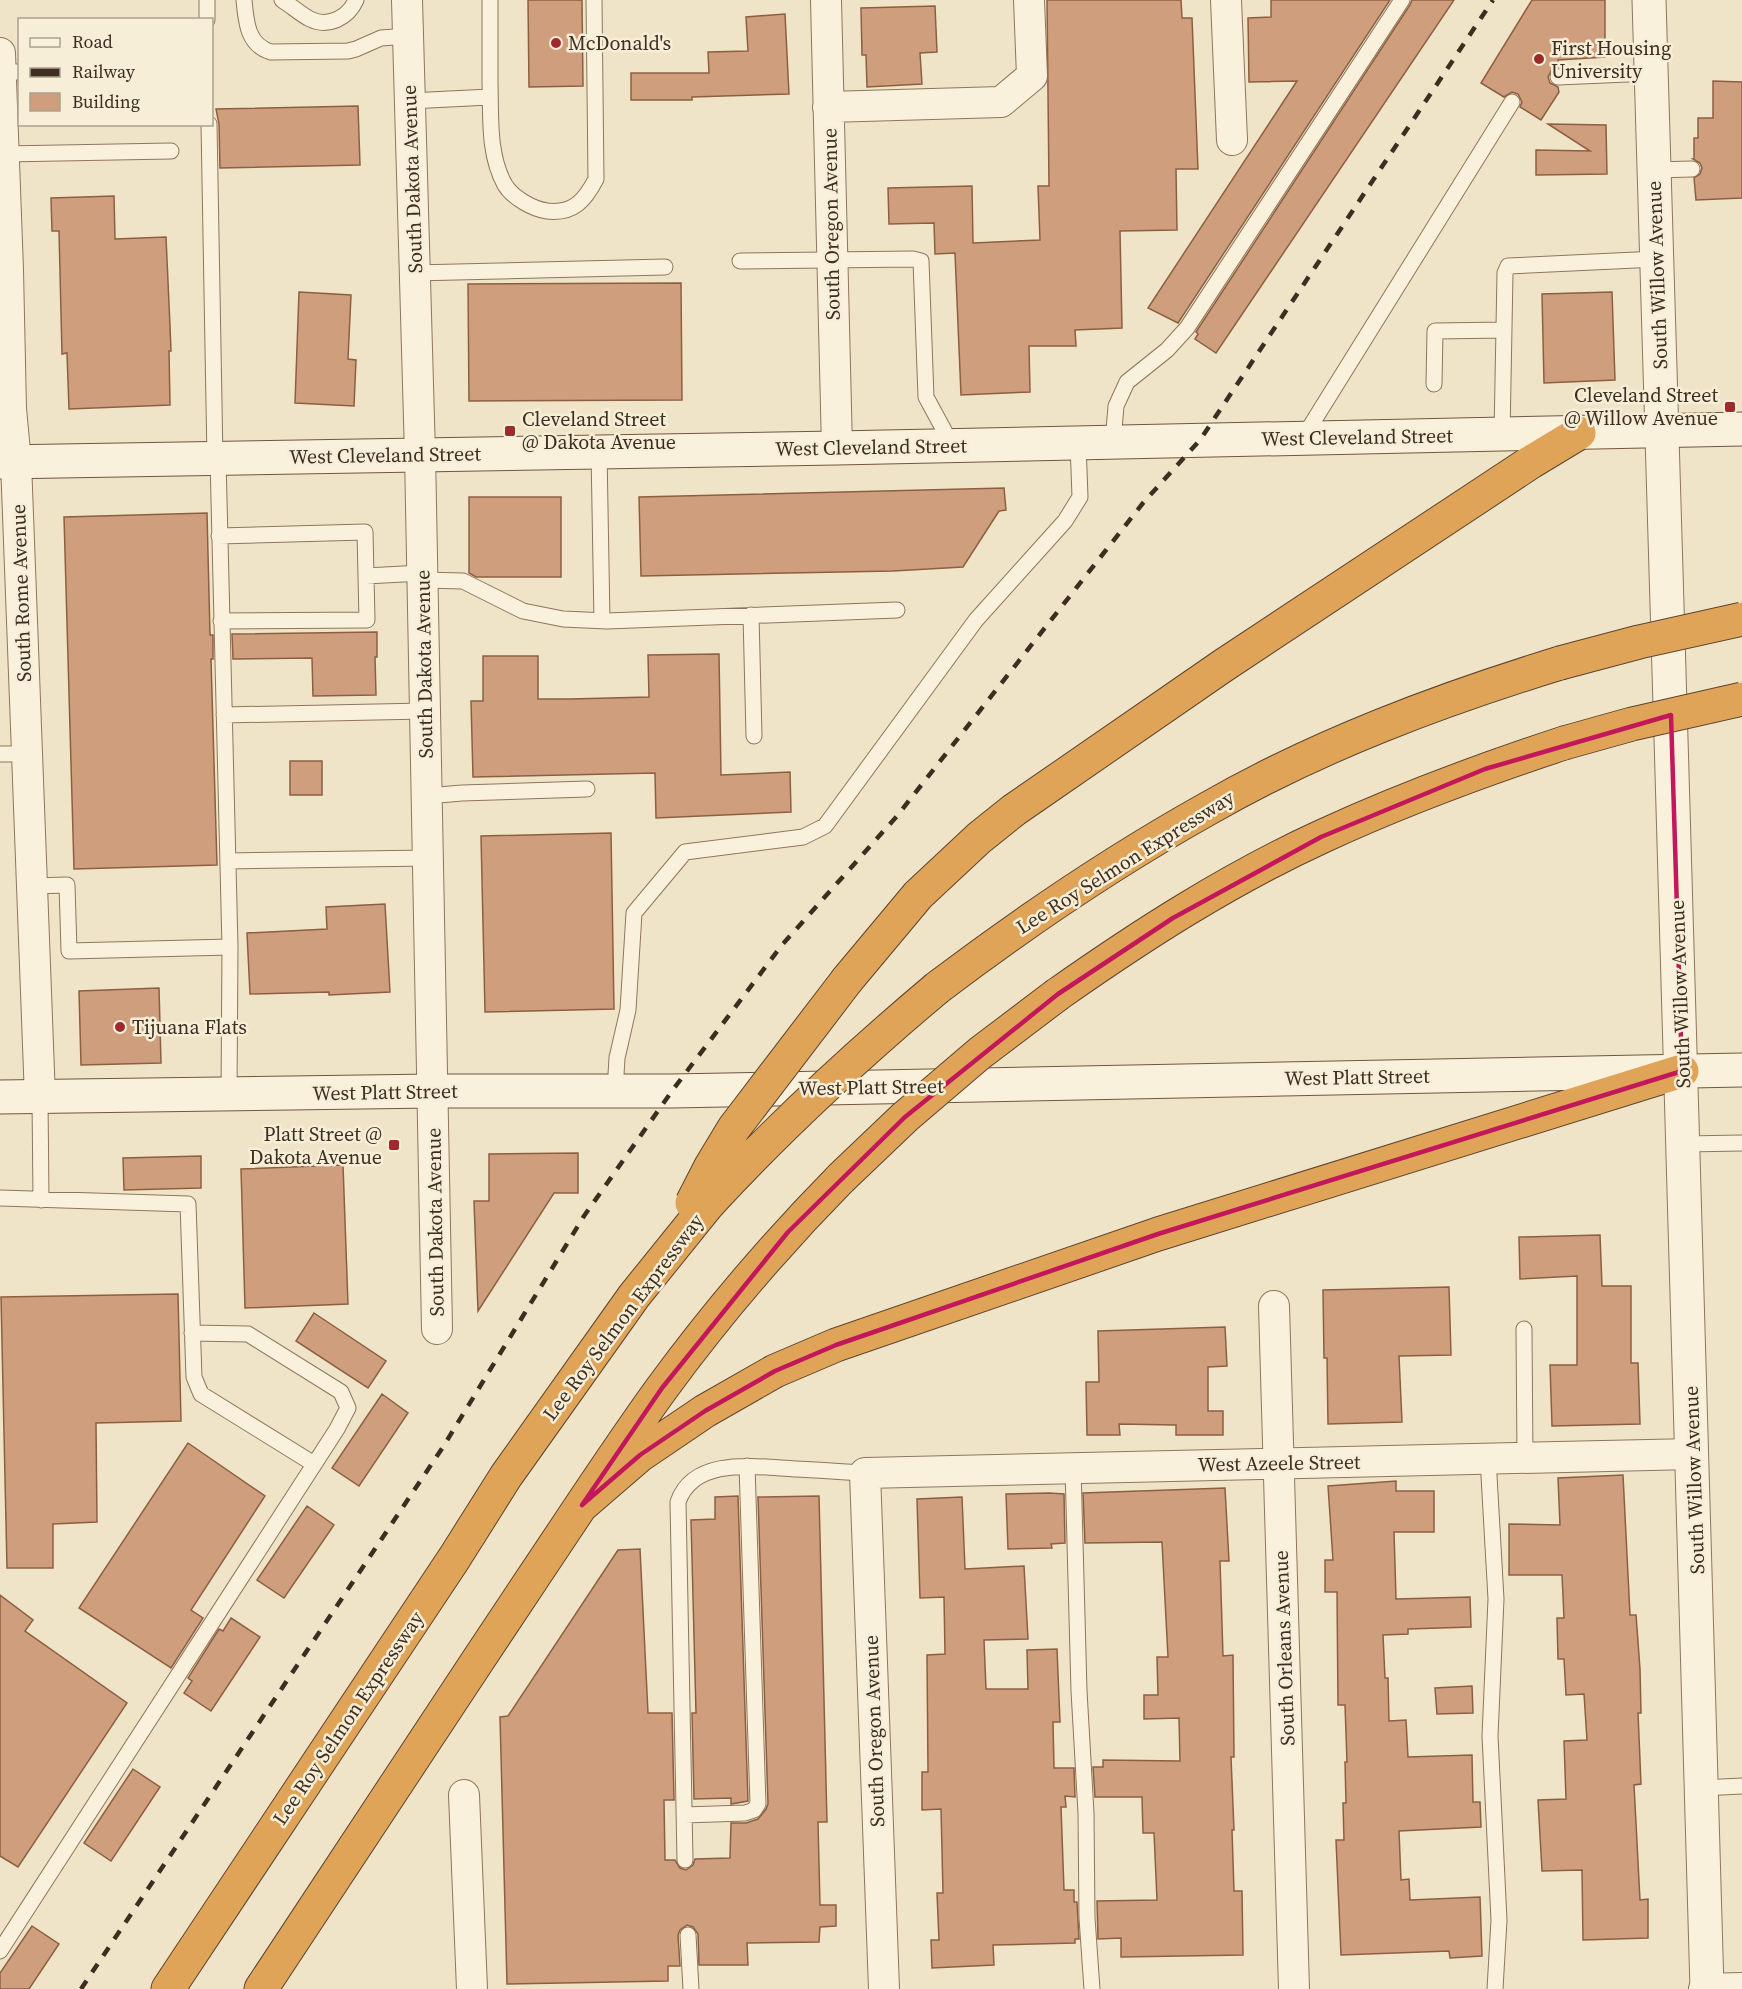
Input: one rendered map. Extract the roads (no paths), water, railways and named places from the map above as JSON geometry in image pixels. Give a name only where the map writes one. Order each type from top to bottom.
[{"type":"highway","points":[[701,1203],[711,1166],[734,1128],[847,980],[918,895],[979,838],[1014,810],[1224,665],[1531,462],[1579,433]]},
{"type":"highway","name":"Lee Roy Selmon Expressway","points":[[168,1989],[455,1557],[506,1476],[634,1296],[678,1240],[701,1203],[753,1156],[817,1092],[937,988],[1006,935],[1078,886],[1209,807],[1248,787],[1332,747],[1452,699],[1560,663],[1639,642],[1742,620]]},
{"type":"highway","points":[[261,1989],[458,1689],[650,1405],[710,1324],[788,1232],[905,1117],[980,1053],[1058,994],[1112,957],[1236,881],[1321,837],[1406,799],[1485,769],[1564,743],[1632,724],[1742,699]]},
{"type":"highway","points":[[582,1504],[640,1455],[713,1406],[776,1371],[836,1345],[1158,1234],[1682,1071]]},
{"type":"main road","name":"South Willow Avenue","points":[[1649,0],[1694,1454],[1706,1989]]},
{"type":"main road","name":"West Cleveland Street","points":[[8,462],[952,446],[1742,429]]},
{"type":"main road","name":"West Platt Street","points":[[0,1097],[615,1091],[1742,1070]]},
{"type":"street","name":"South Dakota Avenue","points":[[407,0],[420,454],[437,1329]]},
{"type":"street","name":"South Oregon Avenue","points":[[826,0],[837,448]]},
{"type":"street","points":[[828,107],[1001,102],[1032,76],[1029,0]]},
{"type":"street","points":[[1226,0],[1232,140]]},
{"type":"street","name":"South Rome Avenue","points":[[0,53],[4,154],[4,270],[11,409],[8,462],[14,754],[32,886],[40,1098]]},
{"type":"street","name":"South Orleans Avenue","points":[[1274,1306],[1293,1989]]},
{"type":"street","name":"West Azeele Street","points":[[866,1473],[1694,1454]]},
{"type":"street","name":"South Oregon Avenue","points":[[866,1473],[884,1989]]},
{"type":"street","points":[[464,1795],[471,1989]]},
{"type":"street","points":[[1706,1989],[1742,1988]]},
{"type":"lane","points":[[207,0],[207,18]]},
{"type":"lane","points":[[244,0],[250,35],[263,50],[271,52],[348,51],[381,38],[408,36]]},
{"type":"lane","points":[[282,0],[310,19],[327,23],[347,14],[356,0]]},
{"type":"lane","points":[[490,0],[491,138],[498,169],[506,188],[523,201],[539,210],[554,211],[570,209],[586,198],[596,179],[594,0]]},
{"type":"lane","points":[[1113,442],[1116,406],[1128,382],[1167,350],[1187,328],[1402,0]]},
{"type":"lane","points":[[1,72],[18,72]]},
{"type":"lane","points":[[1558,77],[1651,73]]},
{"type":"lane","points":[[409,100],[490,97]]},
{"type":"lane","points":[[1303,438],[1512,102]]},
{"type":"lane","points":[[209,126],[230,946],[229,1095]]},
{"type":"lane","points":[[4,154],[171,150]]},
{"type":"lane","points":[[1654,170],[1692,169]]},
{"type":"lane","points":[[740,261],[913,259],[921,261],[926,397],[952,446]]},
{"type":"lane","points":[[1502,435],[1505,273],[1508,266],[1657,259]]},
{"type":"lane","points":[[414,273],[665,267]]},
{"type":"lane","points":[[1434,384],[1436,331],[1504,330]]},
{"type":"lane","points":[[615,1091],[617,1058],[628,1010],[634,912],[685,852],[803,837],[825,826],[976,620],[1065,521],[1080,497],[1078,443]]},
{"type":"lane","points":[[599,451],[602,621]]},
{"type":"lane","points":[[219,536],[365,532],[367,620],[222,621]]},
{"type":"lane","points":[[366,576],[422,577],[463,582],[523,611],[563,619],[602,621],[897,610]]},
{"type":"lane","points":[[752,615],[754,736]]},
{"type":"lane","points":[[224,715],[425,711]]},
{"type":"lane","points":[[427,796],[586,789]]},
{"type":"lane","points":[[228,861],[428,858]]},
{"type":"lane","points":[[32,886],[67,885],[69,951],[230,946]]},
{"type":"lane","points":[[40,1098],[41,1200]]},
{"type":"lane","points":[[1685,1144],[1742,1143]]},
{"type":"lane","points":[[0,1198],[188,1204],[194,1377],[201,1394],[314,1464]]},
{"type":"lane","points":[[1524,1329],[1525,1458]]},
{"type":"lane","points":[[0,1951],[337,1429],[348,1408],[341,1392],[248,1334],[192,1333]]},
{"type":"lane","points":[[1488,1458],[1496,1599],[1490,1736],[1499,1920],[1495,1989]]},
{"type":"lane","points":[[684,1815],[745,1813],[754,1810],[758,1804],[747,1466]]},
{"type":"lane","points":[[685,1860],[678,1502],[681,1492],[703,1474],[719,1469],[747,1466],[866,1473]]},
{"type":"lane","points":[[1073,1468],[1079,1691],[1086,1813],[1087,1918],[1092,1989]]},
{"type":"lane","points":[[1702,1788],[1742,1786]]},
{"type":"lane","points":[[688,1935],[691,1989]]},
{"type":"railway","points":[[81,1989],[443,1447],[584,1216],[672,1091],[782,945],[897,816],[1143,503],[1200,440],[1493,0]]},
{"type":"place","name":"McDonald's","points":[[556,43]]},
{"type":"place","name":"First Housing University","points":[[1539,59]]},
{"type":"place","name":"Cleveland Street @ Willow Avenue","points":[[1730,407]]},
{"type":"place","name":"Cleveland Street @ Dakota Avenue","points":[[510,431]]},
{"type":"place","name":"Tijuana Flats","points":[[120,1027]]},
{"type":"place","name":"Platt Street @ Dakota Avenue","points":[[394,1145]]}]
